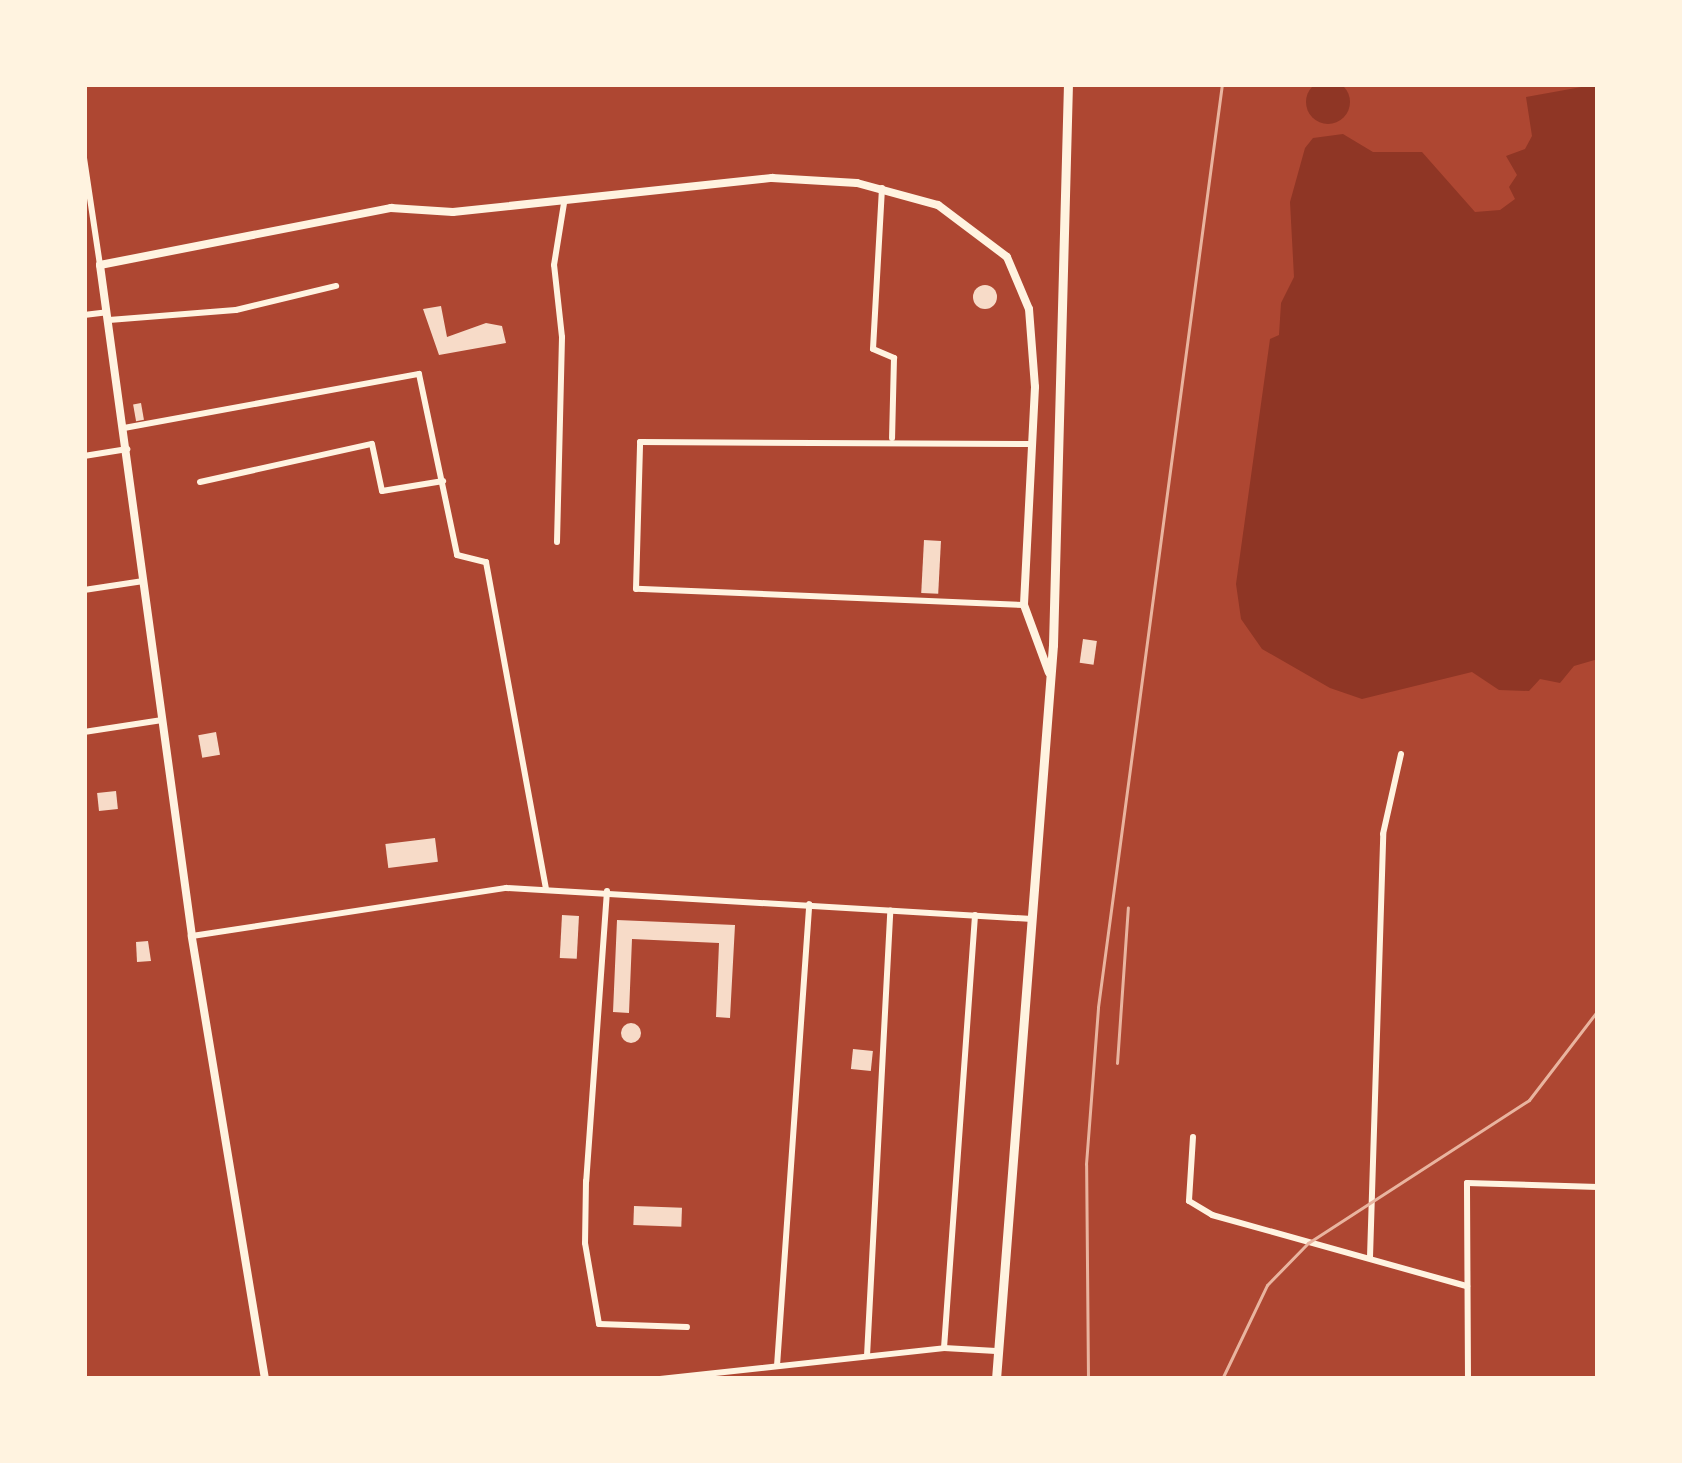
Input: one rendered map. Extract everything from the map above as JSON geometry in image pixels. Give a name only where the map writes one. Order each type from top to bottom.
[{"type":"highway","points":[[996,1379],[1051,680],[1068,84]]},
{"type":"street","points":[[84,160],[146,580],[191,936],[265,1379]]},
{"type":"street","points":[[100,265],[391,208],[453,212],[772,178],[882,188],[967,220],[1007,257],[1029,308],[1033,444],[1024,605],[1051,680]]},
{"type":"street","points":[[882,188],[873,349],[894,358],[892,438]]},
{"type":"street","points":[[557,542],[562,337],[554,265],[564,203]]},
{"type":"street","points":[[84,315],[236,310],[336,286]]},
{"type":"street","points":[[124,428],[419,374],[458,555],[486,562],[546,888]]},
{"type":"street","points":[[1024,605],[636,589],[640,442],[765,447],[892,438],[1033,444]]},
{"type":"street","points":[[200,482],[372,444],[382,491],[443,481]]},
{"type":"street","points":[[84,456],[127,448]]},
{"type":"street","points":[[84,590],[146,580]]},
{"type":"street","points":[[84,732],[165,720]]},
{"type":"street","points":[[1370,1257],[1383,834],[1401,754]]},
{"type":"street","points":[[191,936],[546,888],[1032,919]]},
{"type":"street","points":[[607,891],[586,1181],[585,1243],[599,1324],[687,1327]]},
{"type":"street","points":[[778,1366],[809,904]]},
{"type":"street","points":[[867,1356],[890,911]]},
{"type":"street","points":[[944,1348],[976,915]]},
{"type":"street","points":[[1193,1137],[1189,1202],[1212,1216],[1466,1286]]},
{"type":"street","points":[[1468,1379],[1467,1184],[1598,1187]]},
{"type":"street","points":[[660,1379],[944,1348],[998,1352]]},
{"type":"shaded area","points":[[1328,80],[1344,86],[1350,102],[1344,118],[1328,124],[1312,118],[1306,102],[1312,86]]},
{"type":"shaded area","points":[[84,84],[1598,84],[1598,1379],[84,1379]]},
{"type":"shaded area","points":[[1598,84],[1598,659],[1574,666],[1560,683],[1540,679],[1529,691],[1499,690],[1472,672],[1362,699],[1330,688],[1262,649],[1241,619],[1236,584],[1270,339],[1279,335],[1281,303],[1294,277],[1290,202],[1305,148],[1313,138],[1343,134],[1373,152],[1422,152],[1475,212],[1500,210],[1515,199],[1509,187],[1517,175],[1506,156],[1525,149],[1532,136],[1526,97]]},
{"type":"building","points":[[985,285],[997,297],[985,309],[973,297]]},
{"type":"building","points":[[441,306],[447,337],[486,323],[502,326],[506,343],[439,355],[423,309]]},
{"type":"building","points":[[141,403],[144,420],[136,421],[133,404]]},
{"type":"building","points":[[924,540],[941,541],[938,594],[921,593]]},
{"type":"building","points":[[1083,639],[1097,641],[1094,665],[1080,663]]},
{"type":"building","points":[[216,732],[220,755],[202,758],[198,735]]},
{"type":"building","points":[[116,791],[118,809],[99,811],[97,793]]},
{"type":"building","points":[[435,838],[438,862],[388,868],[385,844]]},
{"type":"building","points":[[562,915],[579,916],[577,959],[560,958]]},
{"type":"building","points":[[617,920],[735,925],[730,1018],[716,1017],[719,943],[632,939],[629,1013],[613,1012]]},
{"type":"building","points":[[148,941],[151,961],[137,962],[136,942]]},
{"type":"building","points":[[631,1023],[641,1033],[631,1043],[621,1033]]},
{"type":"building","points":[[853,1049],[873,1051],[871,1071],[851,1069]]},
{"type":"building","points":[[634,1206],[682,1208],[681,1227],[633,1225]]},
{"type":"railway","points":[[1088,1379],[1086,1164],[1098,1007],[1222,84]]},
{"type":"railway","points":[[1117,1063],[1128,907]]},
{"type":"railway","points":[[1222,1379],[1267,1285],[1308,1243],[1529,1100],[1598,1010]]}]
